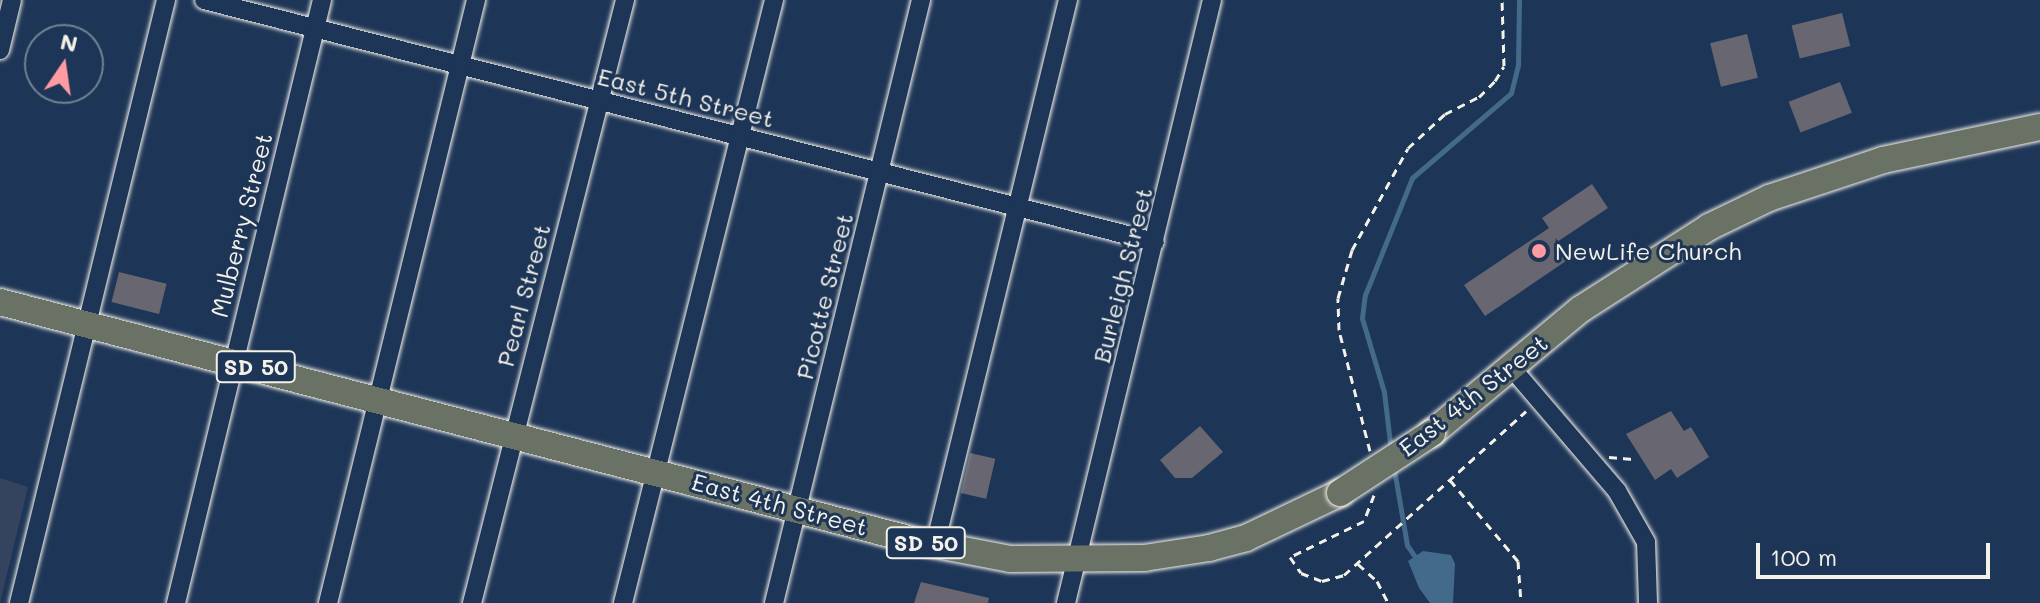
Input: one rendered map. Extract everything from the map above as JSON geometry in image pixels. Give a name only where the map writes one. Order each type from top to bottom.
[{"type":"highway","name":"East 4th Street","points":[[0,302],[935,545],[1010,559],[1078,562],[1209,548],[1246,538],[1340,493],[1432,433],[1510,366],[1626,277],[1769,198],[1883,160],[2040,127]]},
{"type":"street","points":[[0,50],[12,0]]},
{"type":"street","points":[[19,603],[166,0]]},
{"type":"street","name":"East 5th Street","points":[[204,0],[879,169],[1155,242]]},
{"type":"street","name":"Mulberry Street","points":[[176,603],[232,361],[322,0]]},
{"type":"street","points":[[328,603],[476,0]]},
{"type":"street","name":"Pearl Street","points":[[472,603],[512,433],[625,0]]},
{"type":"street","points":[[623,603],[774,0]]},
{"type":"street","name":"Picotte Street","points":[[774,603],[921,0]]},
{"type":"street","points":[[935,545],[1068,0]]},
{"type":"street","name":"Burleigh Street","points":[[1066,603],[1212,0]]},
{"type":"street","points":[[1510,366],[1617,491],[1646,542],[1648,603]]},
{"type":"path","points":[[1370,459],[1339,330],[1341,286],[1352,250],[1408,148],[1445,114],[1479,97],[1504,66],[1502,0]]},
{"type":"path","points":[[1373,487],[1373,508],[1364,521],[1290,557],[1301,573],[1322,581],[1335,581],[1372,552],[1539,402]]},
{"type":"path","points":[[1450,480],[1518,561],[1521,603]]},
{"type":"path","points":[[1358,564],[1377,581],[1388,603]]},
{"type":"shaded area","points":[[0,478],[28,487],[0,603]]},
{"type":"shaded area","points":[[1423,551],[1451,555],[1455,564],[1453,603],[1430,603],[1419,588],[1408,561]]},
{"type":"building","points":[[1842,13],[1850,46],[1800,59],[1792,26]]},
{"type":"building","points":[[1747,34],[1758,78],[1721,87],[1710,43]]},
{"type":"building","points":[[1840,82],[1852,113],[1800,133],[1789,102]]},
{"type":"building","name":"NewLife Church","points":[[1592,184],[1608,208],[1557,242],[1569,259],[1485,316],[1464,285],[1549,228],[1542,218]]},
{"type":"building","points":[[119,272],[167,284],[159,314],[112,302]]},
{"type":"building","points":[[1671,411],[1684,431],[1691,427],[1709,457],[1677,478],[1671,469],[1655,480],[1626,434]]},
{"type":"building","points":[[1200,426],[1223,452],[1192,478],[1175,478],[1160,460]]},
{"type":"building","points":[[970,453],[995,459],[986,499],[961,493]]},
{"type":"building","points":[[921,582],[989,598],[988,603],[914,603]]},
{"type":"waterway","points":[[1391,451],[1384,392],[1362,318],[1365,295],[1412,178],[1511,93],[1518,65],[1519,0]]},
{"type":"waterway","points":[[1394,469],[1407,545],[1415,557]]},
{"type":"place","name":"NewLife Church","points":[[1539,251]]}]
